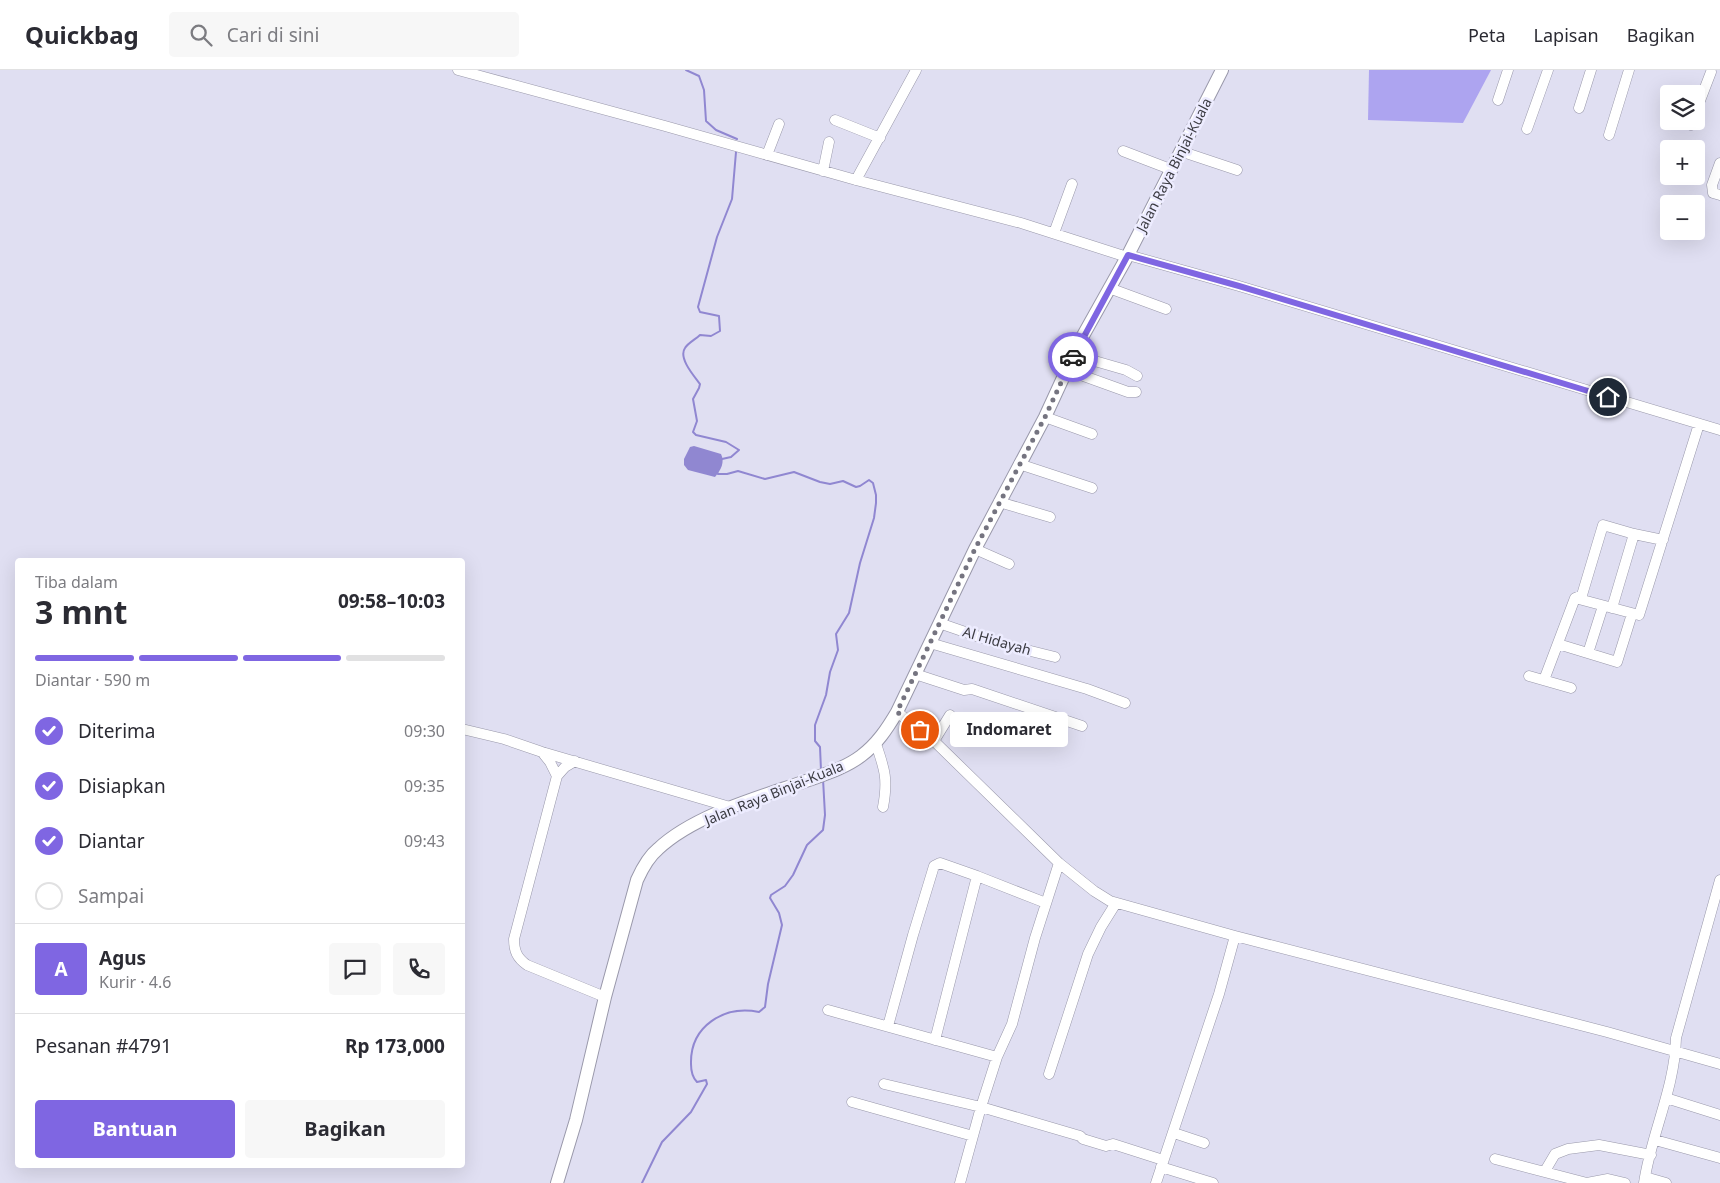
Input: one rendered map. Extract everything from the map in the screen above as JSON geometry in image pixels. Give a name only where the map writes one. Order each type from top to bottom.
[{"type":"main road","name":"Jalan Raya Binjai-Kuala","points":[[557,1183],[576,1120],[605,998],[637,880],[644,865],[656,850],[678,833],[730,808],[842,767],[861,756],[876,744],[897,712],[975,549],[1045,417],[1074,355],[1222,70]]},
{"type":"street","points":[[458,70],[477,72],[823,171],[1054,233],[1127,256],[1239,286],[1720,430]]},
{"type":"street","points":[[856,180],[916,70]]},
{"type":"street","points":[[1498,100],[1508,70]]},
{"type":"street","points":[[1526,129],[1548,70]]},
{"type":"street","points":[[1579,108],[1591,70]]},
{"type":"street","points":[[1609,135],[1629,70]]},
{"type":"street","points":[[1705,90],[1712,72]]},
{"type":"street","points":[[835,120],[880,138]]},
{"type":"street","points":[[767,155],[779,124]]},
{"type":"street","points":[[823,171],[829,142]]},
{"type":"street","points":[[1180,150],[1237,170]]},
{"type":"street","points":[[1123,152],[1170,169]]},
{"type":"street","points":[[1720,163],[1712,188],[1713,193],[1720,195]]},
{"type":"street","points":[[1054,233],[1072,184]]},
{"type":"street","points":[[1109,288],[1166,309]]},
{"type":"street","points":[[1074,355],[1126,370],[1137,376]]},
{"type":"street","points":[[1067,370],[1128,392],[1136,392]]},
{"type":"street","points":[[1045,417],[1092,434]]},
{"type":"street","points":[[1575,598],[1639,615],[1700,424]]},
{"type":"street","points":[[1019,464],[1092,488]]},
{"type":"street","points":[[999,502],[1050,517]]},
{"type":"street","points":[[1544,680],[1575,598],[1582,594],[1603,525],[1663,540]]},
{"type":"street","points":[[1588,653],[1608,607],[1634,534]]},
{"type":"street","points":[[975,549],[1009,564]]},
{"type":"street","points":[[1558,644],[1617,662],[1632,614]]},
{"type":"street","name":"Al Hidayah","points":[[939,623],[994,642],[1055,657]]},
{"type":"street","points":[[930,643],[1087,689],[1125,704]]},
{"type":"street","points":[[915,674],[964,690],[972,689],[1082,726]]},
{"type":"street","points":[[1529,676],[1570,688]]},
{"type":"street","points":[[897,712],[934,741],[1059,863],[1094,891],[1116,903],[1235,936],[1607,1032],[1720,1064]]},
{"type":"street","points":[[934,741],[950,715]]},
{"type":"street","points":[[465,730],[504,739],[730,808]]},
{"type":"street","points":[[876,744],[886,777],[887,787],[883,807]]},
{"type":"street","points":[[542,752],[557,776]]},
{"type":"street","points":[[575,761],[557,776],[514,939],[514,950],[520,960],[527,965],[605,998]]},
{"type":"street","points":[[960,1183],[997,1057],[1012,1024],[1059,863]]},
{"type":"street","points":[[888,1026],[934,866],[940,864],[977,876],[1046,903]]},
{"type":"street","points":[[935,1040],[977,876]]},
{"type":"street","points":[[1666,1183],[1644,1180],[1666,1098],[1676,1052],[1676,1038],[1720,880]]},
{"type":"street","points":[[1049,1074],[1088,954],[1101,927],[1116,903]]},
{"type":"street","points":[[1156,1183],[1219,994],[1235,936]]},
{"type":"street","points":[[828,1010],[997,1057]]},
{"type":"street","points":[[884,1084],[981,1107],[1080,1136],[1083,1139],[1106,1146],[1113,1144],[1213,1183]]},
{"type":"street","points":[[1666,1098],[1720,1115]]},
{"type":"street","points":[[852,1102],[973,1136]]},
{"type":"street","points":[[1174,1133],[1204,1143]]},
{"type":"street","points":[[1655,1140],[1720,1158]]},
{"type":"street","points":[[1545,1172],[1555,1154],[1585,1146],[1606,1146],[1651,1155]]},
{"type":"street","points":[[1495,1159],[1587,1183],[1608,1179],[1626,1183]]},
{"type":"shaded area","points":[[1369,70],[1491,70],[1463,123],[1368,120]]},
{"type":"shaded area","points":[[694,446],[721,454],[722,466],[715,477],[688,470],[684,465],[684,459],[690,447]]},
{"type":"waterway","points":[[686,70],[699,76],[704,90],[706,121],[716,130],[737,139]]},
{"type":"waterway","points":[[722,459],[731,457],[739,450],[726,442],[696,435],[693,432],[697,421],[693,399],[700,384],[685,362],[683,352],[686,346],[700,335],[711,336],[720,331],[719,316],[700,312],[698,307],[717,237],[732,199],[736,152]]},
{"type":"waterway","points":[[717,472],[718,474],[727,474],[738,471],[765,479],[794,472],[830,484],[843,481],[856,487],[869,480],[873,483],[876,495],[874,518],[860,563],[849,613],[836,634],[838,650],[830,672],[826,695],[815,725],[815,741],[820,747],[821,770]]},
{"type":"waterway","points":[[642,1183],[662,1142],[691,1112],[707,1084],[706,1080],[697,1082],[693,1076],[691,1066],[692,1051],[696,1039],[703,1029],[722,1015],[733,1012],[759,1012],[765,1007],[768,984],[782,925],[779,913],[770,898],[771,895],[785,886],[793,875],[807,845],[823,830],[825,815],[823,779]]},
{"type":"way so far","points":[[920,730],[897,712],[975,549],[1045,417],[1073,357]]},
{"type":"place","name":"Indomaret","points":[[920,730]]},
{"type":"route","points":[[1073,357],[1128,255],[1239,286],[1608,397]]}]
